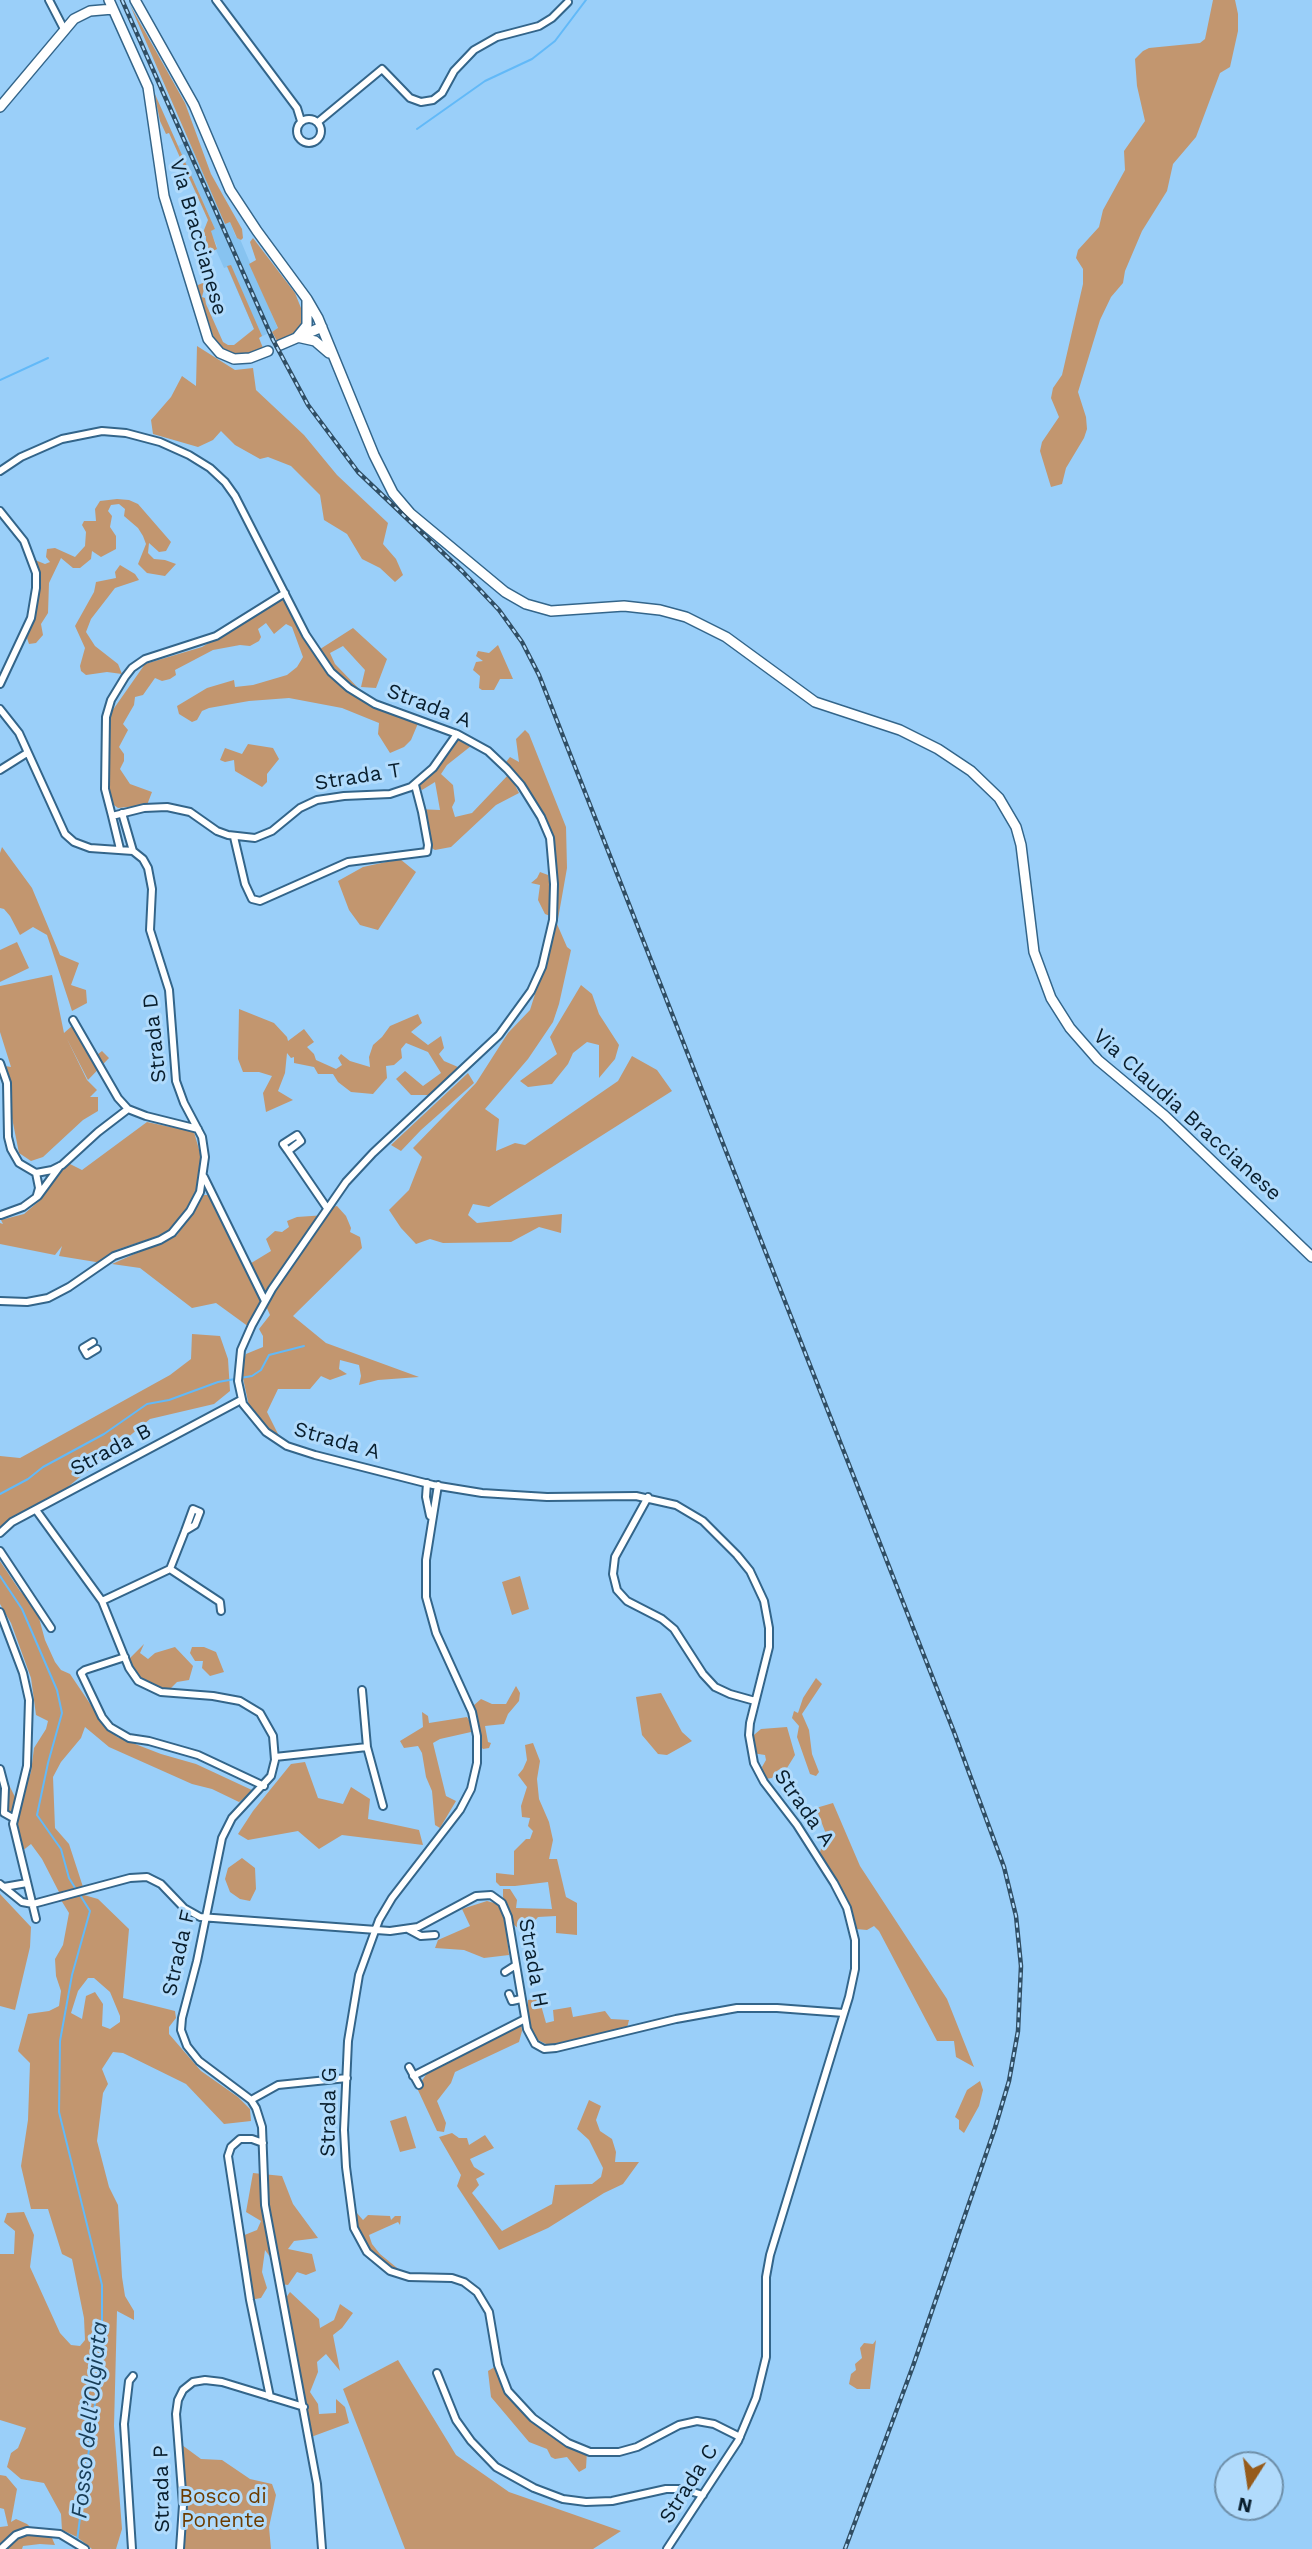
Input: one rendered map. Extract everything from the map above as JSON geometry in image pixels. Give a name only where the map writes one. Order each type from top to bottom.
[{"type":"main road","points":[[135,0],[194,106],[230,190],[257,232],[307,299],[335,360]]},
{"type":"main road","points":[[0,107],[64,29],[85,13],[111,4]]},
{"type":"main road","name":"Via Braccianese","points":[[111,4],[151,100],[164,196],[208,339],[218,352],[234,359],[250,358],[268,351]]},
{"type":"main road","points":[[297,337],[307,325],[307,299]]},
{"type":"main road","points":[[280,345],[322,327]]},
{"type":"main road","points":[[297,337],[315,341],[335,360]]},
{"type":"main road","name":"Via Claudia Braccianese","points":[[335,360],[374,455],[393,493],[410,513],[505,592],[526,604],[551,611],[624,606],[660,610],[686,617],[726,637],[816,702],[900,730],[939,749],[981,779],[1006,808],[1016,827],[1021,845],[1034,952],[1051,998],[1069,1028],[1098,1060],[1165,1116],[1312,1257]]},
{"type":"street","points":[[49,0],[64,29]]},
{"type":"street","points":[[216,0],[297,108],[302,121],[296,132],[300,139],[307,143],[318,138],[321,130],[318,122],[312,119],[302,121]]},
{"type":"street","points":[[318,122],[382,69],[410,99],[421,102],[433,100],[442,93],[454,71],[474,50],[497,37],[539,26],[552,18],[568,2]]},
{"type":"street","name":"Strada A","points":[[0,471],[21,457],[51,443],[90,432],[126,433],[169,445],[210,468],[228,486],[317,653],[344,684],[379,706],[457,733],[488,751],[530,797],[545,824],[552,851],[553,919],[547,951],[531,991],[506,1027],[358,1168],[327,1208],[265,1301],[244,1341],[239,1359],[238,1379],[241,1400],[266,1432],[287,1446],[427,1483],[508,1496],[648,1497],[676,1505],[699,1518],[737,1555],[755,1579],[766,1608],[769,1639],[749,1735],[756,1768],[834,1884],[847,1908],[854,1929],[855,1969],[770,2255],[766,2277],[764,2368],[749,2419],[740,2437]]},
{"type":"street","points":[[0,511],[24,541],[36,573],[33,613],[0,684]]},
{"type":"street","points":[[120,849],[105,789],[106,717],[111,700],[125,677],[145,659],[224,632],[285,593]]},
{"type":"street","points":[[0,669],[9,666]]},
{"type":"street","points":[[0,709],[15,726],[65,834],[74,842],[90,848],[133,851],[122,813]]},
{"type":"street","name":"Strada T","points":[[415,785],[424,823],[427,852],[348,862],[260,901],[252,899],[245,884],[234,837],[250,838],[267,834],[300,808],[317,800],[390,794],[415,785],[441,758],[457,733]]},
{"type":"street","points":[[0,770],[27,753]]},
{"type":"street","points":[[112,816],[149,807],[176,808],[190,812],[217,831],[234,837]]},
{"type":"street","name":"Strada D","points":[[0,1301],[27,1302],[48,1298],[114,1256],[166,1237],[177,1228],[201,1192],[205,1151],[176,1082],[169,990],[150,930],[151,878],[146,863],[133,851]]},
{"type":"street","points":[[73,1020],[118,1098],[128,1109],[198,1129]]},
{"type":"street","points":[[0,1063],[7,1083],[8,1137],[11,1149],[19,1163],[36,1173],[42,1188]]},
{"type":"street","points":[[1,1215],[23,1207],[36,1198],[62,1165],[128,1109]]},
{"type":"street","points":[[288,1151],[327,1208]]},
{"type":"street","points":[[36,1173],[62,1165]]},
{"type":"street","name":"Strada D","points":[[204,1177],[265,1301]]},
{"type":"street","points":[[93,1342],[83,1348],[87,1355],[97,1349]]},
{"type":"street","name":"Strada B","points":[[0,1533],[12,1522],[241,1400]]},
{"type":"street","name":"Strada G","points":[[427,1483],[426,1499],[430,1522]]},
{"type":"street","name":"Strada G","points":[[438,1485],[430,1522],[425,1579],[428,1605],[436,1633],[472,1712],[477,1736],[477,1763],[471,1789],[460,1810],[392,1898],[374,1930],[360,1968],[351,2012],[346,2167],[352,2219],[358,2238],[371,2257],[390,2271],[409,2277],[455,2278],[467,2283],[477,2292],[489,2312],[495,2353],[502,2378],[512,2397],[528,2414],[568,2443],[596,2452],[625,2451],[692,2421],[709,2423],[740,2437]]},
{"type":"street","points":[[648,1497],[615,1557],[613,1574],[617,1590],[627,1601],[662,1619],[674,1629],[703,1674],[715,1687],[730,1695],[755,1701]]},
{"type":"street","points":[[36,1510],[102,1601],[136,1678],[156,1691],[229,1698],[249,1705],[260,1713],[270,1730],[275,1757],[367,1747]]},
{"type":"street","points":[[102,1601],[170,1569],[185,1531]]},
{"type":"street","points":[[0,1551],[51,1628]]},
{"type":"street","points":[[170,1569],[220,1602],[221,1611]]},
{"type":"street","points":[[0,1612],[23,1673],[30,1706],[27,1771],[13,1818],[36,1919]]},
{"type":"street","points":[[125,1657],[85,1670],[81,1674],[102,1717],[110,1727],[129,1738],[204,1758],[264,1786]]},
{"type":"street","points":[[362,1690],[367,1747],[383,1806]]},
{"type":"street","name":"Strada F","points":[[251,2100],[199,2061],[181,2033],[182,2018],[195,1971],[225,1830],[237,1813],[264,1786],[273,1772],[275,1757]]},
{"type":"street","points":[[0,1769],[5,1788],[4,1813],[13,1818]]},
{"type":"street","name":"Strada H","points":[[33,1904],[130,1878],[149,1878],[161,1884],[187,1911],[205,1918],[374,1930],[408,1929],[440,1917],[476,1896],[491,1895],[497,1897],[504,1906],[524,2019],[530,2036],[535,2044],[550,2049],[676,2018],[737,2008],[844,2013]]},
{"type":"street","points":[[2,1886],[27,1883]]},
{"type":"street","points":[[2,1886],[22,1902],[33,1904]]},
{"type":"street","points":[[408,1929],[421,1936],[435,1935]]},
{"type":"street","points":[[505,1972],[516,1965]]},
{"type":"street","points":[[509,1994],[512,2001],[521,1999]]},
{"type":"street","points":[[414,2076],[524,2019]]},
{"type":"street","points":[[408,2067],[419,2085]]},
{"type":"street","points":[[322,2549],[317,2484],[265,2205],[261,2123],[251,2100],[278,2085],[347,2078]]},
{"type":"street","points":[[263,2143],[240,2139],[231,2147],[228,2156],[249,2294],[270,2397]]},
{"type":"street","points":[[436,2373],[456,2420],[471,2441],[496,2467],[526,2484],[563,2498],[586,2502],[612,2501],[671,2489],[690,2491],[703,2496]]},
{"type":"street","points":[[132,2549],[124,2424],[129,2381],[133,2376]]},
{"type":"street","name":"Strada P","points":[[180,2549],[183,2505],[176,2414],[181,2393],[193,2382],[205,2380],[222,2382],[304,2407]]},
{"type":"street","name":"Strada C","points":[[667,2549],[740,2437]]},
{"type":"street","points":[[1,2549],[23,2531],[55,2533],[74,2540],[84,2548]]},
{"type":"shaded area","points":[[189,141],[225,223],[230,222],[236,237],[240,239],[278,329],[258,338],[227,267],[224,268],[216,250],[217,246],[210,231],[215,229],[178,146]]},
{"type":"green space","points":[[1213,0],[1235,0],[1238,31],[1230,67],[1220,73],[1196,137],[1173,164],[1167,191],[1142,231],[1125,271],[1123,283],[1111,297],[1100,320],[1078,392],[1087,429],[1066,468],[1062,484],[1051,487],[1040,451],[1042,442],[1059,417],[1051,398],[1053,388],[1062,375],[1083,284],[1083,269],[1076,258],[1078,250],[1099,227],[1103,210],[1125,170],[1124,151],[1145,121],[1137,86],[1135,59],[1149,48],[1200,43],[1205,39]]},
{"type":"green space","points":[[130,5],[185,103],[211,174],[242,229],[241,240],[237,238],[230,222],[225,224]]},
{"type":"green space","points":[[154,92],[215,229],[211,231],[217,249],[211,252],[206,246],[206,236],[202,235],[208,220],[169,133],[166,134],[160,121]]},
{"type":"green space","points":[[253,238],[295,293],[305,318],[304,326],[298,331],[277,341],[272,332],[278,328],[249,264],[256,260],[250,242]]},
{"type":"green space","points":[[231,265],[262,336],[259,338],[263,348],[249,354],[228,352],[215,341],[197,289],[198,285],[205,282],[209,289],[204,289],[202,297],[205,298],[223,342],[234,345],[254,329],[227,266]]},
{"type":"green space","points":[[197,346],[235,370],[253,368],[256,390],[304,435],[337,475],[388,523],[383,544],[396,559],[403,575],[395,582],[380,568],[362,559],[347,534],[324,520],[320,495],[291,466],[268,457],[260,459],[235,445],[221,431],[213,440],[198,447],[153,434],[151,420],[171,397],[182,376],[196,386]]},
{"type":"green space","points":[[117,499],[138,504],[171,542],[166,551],[159,552],[149,543],[148,553],[154,559],[176,564],[165,576],[147,573],[138,564],[146,544],[143,536],[124,516],[125,509],[119,504],[111,505],[108,511],[112,516],[110,527],[116,536],[116,549],[101,557],[92,551],[91,559],[80,568],[73,568],[61,558],[49,583],[48,613],[41,624],[43,635],[36,643],[29,644],[27,638],[36,611],[40,576],[35,560],[45,564],[50,562],[46,557],[47,549],[55,548],[75,557],[85,546],[86,532],[82,525],[84,521],[96,521],[95,509],[100,501]]},
{"type":"green space","points":[[120,565],[135,574],[139,580],[115,588],[91,619],[86,632],[95,646],[118,664],[122,674],[107,672],[86,675],[80,666],[85,648],[75,626],[94,592],[96,582],[116,578],[115,572]]},
{"type":"green space","points":[[285,598],[314,653],[353,628],[387,659],[376,688],[361,687],[365,670],[343,646],[330,653],[335,664],[363,693],[348,693],[400,716],[419,721],[411,740],[404,747],[390,753],[378,734],[379,723],[342,708],[289,698],[209,708],[202,711],[197,720],[192,722],[179,714],[177,706],[207,688],[234,680],[235,687],[253,685],[287,675],[297,667],[303,657],[292,627],[286,624],[274,634],[266,623],[258,629],[261,637],[259,641],[250,646],[213,650],[175,670],[176,675],[170,679],[162,681],[155,678],[143,695],[135,697],[134,705],[123,724],[128,730],[119,747],[124,754],[120,769],[130,784],[152,792],[147,805],[118,808],[110,802],[107,785],[110,714],[145,664],[202,647]]},
{"type":"green space","points":[[498,645],[513,679],[500,679],[494,690],[482,690],[479,688],[480,676],[473,670],[476,662],[483,661],[476,656],[478,651],[489,653]]},
{"type":"green space","points":[[525,730],[529,734],[566,827],[567,868],[558,919],[545,914],[538,900],[540,885],[531,883],[540,872],[548,875],[551,895],[557,894],[556,863],[550,852],[551,836],[506,762],[510,757],[519,762],[516,739]]},
{"type":"green space","points":[[456,738],[471,746],[447,765],[441,774],[453,785],[455,801],[452,807],[455,817],[472,813],[509,774],[519,793],[496,805],[451,847],[435,850],[425,844],[417,809],[440,810],[435,782],[422,790],[419,786]]},
{"type":"green space","points":[[248,744],[273,748],[279,759],[267,774],[267,782],[262,787],[235,771],[234,760],[220,760],[225,748],[242,754]]},
{"type":"green space","points":[[2,847],[32,888],[60,955],[79,963],[71,985],[86,990],[87,1003],[72,1011],[47,935],[33,927],[20,935],[10,916],[0,908]]},
{"type":"green space","points":[[400,859],[416,872],[378,930],[360,925],[349,910],[338,881],[363,867]]},
{"type":"green space","points":[[557,924],[571,950],[559,1004],[553,1022],[528,1059],[485,1109],[499,1119],[496,1151],[515,1143],[525,1145],[618,1081],[632,1056],[657,1070],[672,1091],[489,1207],[473,1204],[468,1215],[477,1223],[562,1214],[561,1233],[539,1227],[511,1242],[443,1243],[430,1239],[416,1244],[389,1210],[409,1190],[422,1157],[413,1148],[476,1083],[508,1033],[530,1010]]},
{"type":"green space","points":[[17,942],[29,968],[0,982],[0,950]]},
{"type":"green space","points":[[52,975],[64,1033],[73,1025],[93,1058],[102,1051],[109,1058],[88,1080],[67,1039],[87,1080],[97,1090],[90,1097],[98,1097],[98,1111],[83,1120],[43,1157],[31,1161],[19,1153],[11,1113],[11,1089],[5,1066],[11,1067],[0,1032],[0,986]]},
{"type":"green space","points":[[581,985],[592,994],[599,1014],[619,1045],[615,1059],[599,1078],[599,1045],[587,1042],[573,1053],[552,1084],[528,1087],[520,1081],[557,1054],[550,1037]]},
{"type":"green space","points":[[239,1009],[274,1023],[288,1041],[304,1029],[314,1042],[307,1047],[316,1060],[336,1069],[342,1065],[338,1058],[341,1054],[350,1061],[370,1067],[369,1057],[373,1045],[390,1026],[418,1014],[422,1023],[411,1032],[428,1045],[441,1036],[444,1048],[439,1054],[444,1061],[458,1067],[432,1095],[411,1095],[396,1079],[405,1071],[423,1086],[441,1073],[428,1052],[406,1043],[401,1049],[402,1058],[394,1065],[386,1066],[387,1078],[373,1094],[351,1092],[338,1082],[333,1074],[318,1074],[314,1067],[294,1063],[294,1057],[291,1058],[287,1053],[285,1073],[278,1091],[293,1100],[266,1112],[263,1093],[272,1076],[259,1072],[243,1072],[238,1059]]},
{"type":"green space","points":[[468,1073],[474,1083],[401,1151],[391,1145]]},
{"type":"green space","points":[[147,1122],[194,1132],[200,1153],[201,1180],[184,1214],[167,1233],[116,1250],[102,1263],[59,1256],[62,1246],[55,1255],[0,1244],[0,1223],[3,1224],[1,1220],[24,1214],[39,1201],[68,1163],[82,1170]]},
{"type":"green space","points":[[204,1195],[209,1195],[264,1303],[249,1327],[216,1303],[192,1308],[140,1268],[112,1264],[177,1235]]},
{"type":"green space","points":[[337,1206],[346,1216],[350,1232],[360,1237],[362,1248],[293,1316],[326,1343],[419,1377],[378,1380],[359,1385],[359,1365],[340,1360],[339,1369],[347,1374],[330,1380],[321,1376],[310,1389],[278,1389],[267,1412],[281,1440],[262,1425],[249,1406],[241,1369],[246,1354],[263,1347],[263,1336],[259,1329],[270,1315],[248,1265],[271,1251],[266,1239],[275,1231],[282,1232],[289,1227],[287,1221],[297,1217],[326,1215],[332,1207]]},
{"type":"green space","points":[[192,1334],[220,1336],[228,1359],[230,1391],[214,1404],[150,1419],[63,1491],[0,1529],[0,1456],[20,1458],[170,1375],[191,1359]]},
{"type":"green space","points":[[0,1561],[20,1591],[36,1607],[45,1640],[55,1662],[61,1670],[70,1674],[97,1714],[117,1737],[196,1764],[254,1791],[239,1802],[109,1747],[85,1727],[81,1738],[61,1762],[53,1777],[55,1828],[69,1844],[83,1887],[60,1894],[31,1844],[21,1852],[15,1821],[2,1808],[8,1799],[4,1787],[9,1785],[19,1805],[31,1772],[34,1748],[48,1721],[36,1715],[31,1678],[11,1623],[0,1604]]},
{"type":"green space","points":[[520,1576],[529,1609],[512,1615],[502,1582]]},
{"type":"green space","points":[[144,1644],[140,1653],[148,1659],[155,1653],[175,1647],[193,1666],[189,1680],[177,1682],[171,1688],[160,1688],[137,1676],[129,1659]]},
{"type":"green space","points":[[192,1647],[204,1647],[216,1652],[224,1672],[210,1676],[202,1668],[203,1661],[195,1661],[190,1653]]},
{"type":"green space","points":[[816,1678],[822,1684],[802,1714],[809,1730],[812,1754],[819,1772],[816,1776],[810,1774],[797,1737],[799,1726],[792,1718],[794,1711],[798,1713],[803,1698]]},
{"type":"green space","points":[[516,1686],[520,1693],[519,1701],[508,1714],[504,1724],[485,1726],[488,1742],[491,1743],[489,1748],[483,1749],[479,1745],[473,1706],[481,1699],[492,1704],[506,1704]]},
{"type":"green space","points":[[661,1693],[682,1732],[692,1741],[667,1755],[658,1754],[642,1735],[636,1697]]},
{"type":"green space","points":[[422,1712],[428,1716],[429,1723],[467,1717],[470,1722],[471,1732],[433,1743],[446,1796],[456,1801],[440,1828],[435,1825],[432,1791],[426,1777],[422,1753],[418,1746],[404,1748],[400,1741],[423,1727]]},
{"type":"green space","points":[[787,1727],[795,1755],[787,1768],[778,1770],[772,1778],[765,1779],[762,1767],[766,1760],[765,1755],[752,1753],[749,1739],[761,1729]]},
{"type":"green space","points":[[533,1743],[540,1761],[537,1779],[539,1799],[553,1840],[549,1859],[557,1859],[566,1897],[577,1903],[577,1935],[556,1933],[556,1916],[538,1917],[533,1923],[519,1929],[513,1924],[503,1897],[503,1889],[510,1889],[517,1900],[516,1908],[552,1909],[548,1882],[500,1886],[496,1882],[496,1873],[514,1875],[514,1851],[526,1839],[530,1839],[533,1831],[528,1826],[530,1818],[522,1817],[521,1806],[527,1787],[518,1775],[527,1760],[525,1745]]},
{"type":"green space","points":[[305,1762],[318,1798],[343,1804],[351,1787],[370,1799],[368,1819],[419,1830],[423,1845],[342,1835],[319,1849],[298,1831],[248,1840],[238,1834],[291,1764]]},
{"type":"green space","points":[[833,1803],[860,1866],[947,1999],[974,2067],[956,2057],[954,2041],[937,2041],[879,1931],[874,1926],[867,1930],[856,1929],[838,1886],[818,1858],[826,1834],[816,1808]]},
{"type":"green space","points":[[242,1858],[255,1868],[256,1889],[250,1901],[240,1899],[230,1892],[225,1879],[228,1868]]},
{"type":"green space","points":[[0,1894],[31,1927],[30,1947],[15,2010],[0,2006]]},
{"type":"green space","points":[[84,1895],[98,1899],[129,1929],[123,1998],[175,2011],[176,2018],[169,2027],[169,2034],[201,2071],[238,2097],[250,2109],[251,2121],[224,2124],[186,2084],[123,2053],[113,2052],[102,2069],[108,2084],[103,2093],[97,2141],[109,2187],[118,2205],[122,2277],[125,2296],[134,2311],[134,2320],[117,2311],[114,2426],[122,2529],[116,2549],[92,2549],[77,2537],[62,2530],[61,2514],[44,2483],[21,2479],[7,2467],[11,2453],[18,2448],[26,2428],[0,2420],[0,2254],[14,2254],[15,2231],[4,2222],[7,2213],[24,2212],[34,2235],[30,2267],[60,2333],[71,2345],[80,2346],[85,2340],[84,2318],[72,2259],[62,2254],[48,2209],[31,2209],[21,2166],[28,2120],[30,2063],[18,2051],[28,2014],[49,2011],[59,2006],[61,1991],[56,1976],[55,1959],[63,1945],[69,1913],[61,1900]],"holes":[[[88,1978],[94,1978],[110,1992],[120,2016],[120,2022],[110,2029],[102,2026],[103,2004],[95,1992],[86,1996],[82,2019],[71,2013],[78,1991]]]},
{"type":"green space","points":[[487,1901],[498,1904],[505,1921],[509,1955],[484,1958],[464,1950],[435,1948],[438,1940],[470,1926],[462,1909]]},
{"type":"green space","points":[[539,1998],[546,2023],[554,2021],[553,2010],[571,2007],[573,2017],[605,2011],[611,2019],[629,2020],[627,2028],[548,2045],[536,2039],[528,2024],[528,2000]]},
{"type":"green space","points":[[521,2022],[519,2042],[455,2072],[451,2083],[437,2101],[446,2123],[444,2132],[437,2131],[417,2088],[436,2060],[444,2063]]},
{"type":"green space","points":[[980,2081],[983,2090],[979,2106],[964,2133],[959,2129],[959,2120],[955,2117],[967,2090]]},
{"type":"green space","points":[[589,2100],[601,2106],[596,2120],[600,2131],[612,2139],[616,2152],[615,2162],[639,2162],[623,2184],[548,2228],[499,2250],[457,2186],[461,2175],[439,2137],[452,2133],[459,2138],[467,2138],[469,2145],[485,2135],[494,2148],[470,2159],[474,2167],[485,2174],[476,2179],[479,2185],[472,2193],[502,2231],[552,2204],[555,2185],[592,2184],[601,2177],[603,2168],[589,2140],[577,2129]]},
{"type":"green space","points":[[406,2116],[416,2148],[400,2152],[390,2121]]},
{"type":"green space","points":[[253,2173],[282,2176],[293,2204],[318,2238],[294,2241],[288,2249],[312,2254],[316,2271],[306,2275],[297,2272],[288,2285],[281,2284],[276,2265],[265,2250],[262,2272],[267,2288],[261,2298],[250,2300],[242,2236],[257,2230],[261,2221],[246,2212]]},
{"type":"green space","points":[[356,2212],[363,2220],[368,2215],[390,2216],[391,2220],[395,2216],[401,2216],[400,2225],[398,2222],[369,2235],[380,2254],[402,2272],[385,2267],[366,2249],[353,2219]]},
{"type":"green space","points":[[290,2292],[319,2319],[320,2328],[334,2320],[340,2304],[353,2313],[333,2335],[340,2371],[326,2354],[317,2362],[318,2372],[310,2392],[318,2404],[319,2414],[336,2413],[336,2399],[345,2407],[349,2423],[311,2437],[285,2299]]},
{"type":"green space","points":[[876,2340],[870,2389],[857,2389],[849,2384],[851,2374],[856,2370],[855,2364],[862,2358],[860,2348],[864,2343],[873,2344]]},
{"type":"green space","points":[[398,2360],[456,2455],[509,2492],[621,2531],[593,2549],[405,2549],[343,2389]]},
{"type":"green space","points":[[498,2365],[504,2383],[544,2427],[587,2451],[586,2468],[579,2472],[567,2457],[555,2459],[547,2449],[529,2442],[491,2397],[488,2371]]},
{"type":"green space","name":"Bosco di Ponente","points":[[182,2445],[201,2459],[222,2460],[250,2479],[272,2484],[276,2495],[269,2527],[271,2549],[184,2549]]},
{"type":"green space","points":[[0,2475],[6,2476],[17,2489],[11,2522],[16,2519],[38,2534],[49,2531],[55,2545],[0,2549],[0,2527],[8,2526],[4,2509],[0,2508]]},
{"type":"waterway","points":[[417,129],[485,81],[532,59],[555,41],[586,0]]},
{"type":"waterway","points":[[0,380],[48,358]]},
{"type":"waterway","points":[[240,1378],[252,1376],[261,1370],[269,1355],[304,1346]]},
{"type":"waterway","points":[[0,1494],[104,1434],[147,1404],[169,1400],[218,1382],[235,1379]]},
{"type":"waterway","name":"Fosso dell’Olgiata","points":[[0,1576],[22,1609],[57,1690],[62,1713],[37,1815],[61,1849],[69,1878],[77,1891]]},
{"type":"waterway","name":"Fosso dell’Olgiata","points":[[77,2541],[102,2350],[102,2285],[59,2112],[60,2041],[72,1975],[90,1911],[80,1895]]},
{"type":"railway","points":[[122,0],[273,340],[308,405],[358,472],[499,610],[522,642],[539,675],[954,1732],[1004,1867],[1016,1916],[1021,1966],[1018,2031],[1009,2081],[913,2366],[845,2549]]}]
